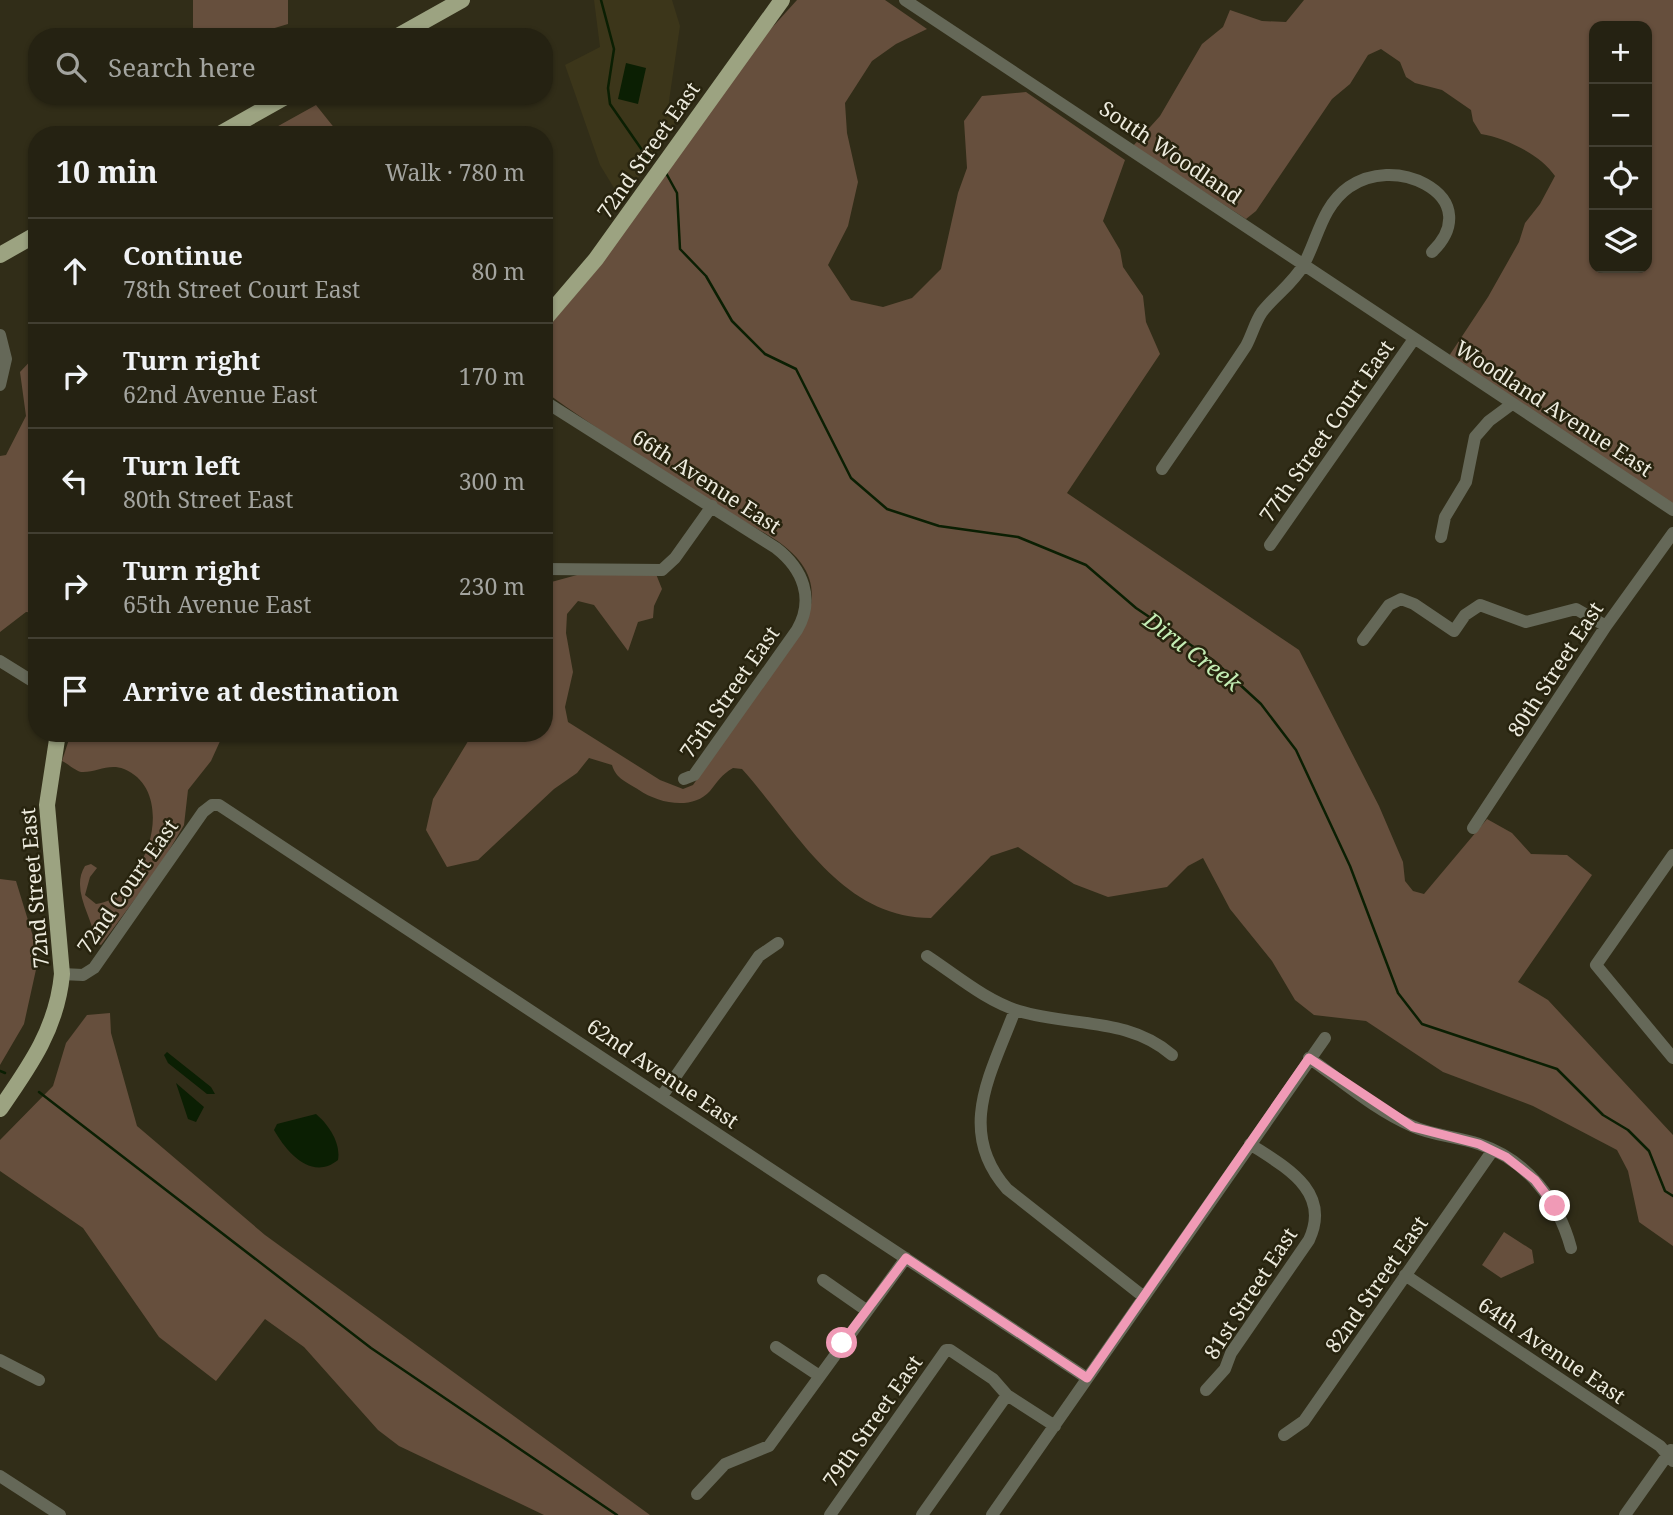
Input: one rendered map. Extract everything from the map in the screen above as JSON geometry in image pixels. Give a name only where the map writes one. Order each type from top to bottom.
[{"type":"main road","points":[[412,28],[462,0]]},
{"type":"main road","name":"72nd Street East","points":[[553,309],[596,259],[782,0]]},
{"type":"main road","points":[[234,126],[271,105]]},
{"type":"main road","points":[[0,255],[28,239]]},
{"type":"main road","name":"72nd Street East","points":[[0,1109],[42,1047],[55,1014],[62,974],[47,804],[57,742]]},
{"type":"street","name":"South Woodland","points":[[905,0],[1414,339]]},
{"type":"street","points":[[1162,469],[1245,346],[1264,310],[1288,286],[1304,264],[1334,201],[1362,180],[1384,175],[1417,180],[1435,190],[1451,213],[1449,227],[1432,252]]},
{"type":"street","points":[[0,335],[6,359],[0,385]]},
{"type":"street","name":"Woodland Avenue East","points":[[1414,339],[1673,510]]},
{"type":"street","name":"77th Street Court East","points":[[1270,545],[1414,339]]},
{"type":"street","points":[[1441,537],[1443,520],[1466,482],[1475,437],[1489,421],[1512,404]]},
{"type":"street","name":"66th Avenue East","points":[[553,407],[776,548],[793,565],[806,592],[801,623]]},
{"type":"street","points":[[553,569],[662,570],[675,558],[712,506]]},
{"type":"street","name":"80th Street East","points":[[1473,828],[1606,626],[1673,533]]},
{"type":"street","points":[[1363,640],[1389,605],[1401,599],[1454,631],[1465,615],[1480,605],[1526,622],[1565,611],[1579,610],[1606,626]]},
{"type":"street","name":"75th Street East","points":[[684,779],[694,775],[801,623]]},
{"type":"street","points":[[0,661],[28,678]]},
{"type":"street","name":"72nd Court East","points":[[62,974],[83,975],[94,968],[203,812],[216,804]]},
{"type":"street","name":"62nd Avenue East","points":[[216,804],[232,811],[1087,1378]]},
{"type":"street","points":[[1673,855],[1596,965],[1673,1058]]},
{"type":"street","points":[[662,1096],[759,956],[778,943]]},
{"type":"street","points":[[927,956],[977,990],[1015,1010],[1045,1018],[1127,1029],[1158,1043],[1172,1055]]},
{"type":"street","points":[[1015,1010],[982,1102],[979,1133],[992,1168],[1007,1189],[1144,1297]]},
{"type":"street","points":[[992,1515],[1325,1038]]},
{"type":"street","points":[[1309,1058],[1413,1127],[1493,1150],[1521,1167],[1545,1191],[1561,1219],[1571,1248]]},
{"type":"street","name":"81st Street East","points":[[1206,1390],[1225,1369],[1231,1353],[1309,1240],[1315,1212],[1305,1184],[1250,1143]]},
{"type":"street","name":"82nd Street East","points":[[1284,1435],[1304,1420],[1493,1150]]},
{"type":"street","points":[[697,1494],[725,1464],[769,1446],[906,1258]]},
{"type":"street","name":"64th Avenue East","points":[[1405,1275],[1671,1454]]},
{"type":"street","points":[[823,1280],[866,1310]]},
{"type":"street","points":[[776,1347],[818,1376]]},
{"type":"street","name":"79th Street East","points":[[830,1515],[946,1350],[993,1379],[1007,1395]]},
{"type":"street","points":[[0,1360],[39,1380]]},
{"type":"street","points":[[922,1515],[1007,1395],[1055,1426]]},
{"type":"street","points":[[1625,1515],[1671,1454]]},
{"type":"street","points":[[0,1476],[60,1515]]},
{"type":"shaded area","points":[[193,0],[288,0],[288,24],[275,28],[193,28]]},
{"type":"shaded area","points":[[594,0],[672,0],[680,26],[669,101],[675,124],[622,201],[600,165],[565,65],[600,47]]},
{"type":"shaded area","points":[[797,0],[885,0],[927,29],[896,44],[872,61],[845,103],[847,133],[858,182],[848,226],[828,265],[851,300],[883,307],[912,298],[941,269],[958,193],[967,168],[964,121],[982,96],[1026,92],[1125,160],[1103,221],[1120,250],[1123,267],[1143,296],[1146,322],[1160,354],[1067,493],[1299,650],[1379,806],[1403,862],[1405,881],[1413,891],[1424,894],[1487,819],[1512,833],[1531,854],[1567,855],[1592,875],[1518,982],[1548,1000],[1673,1135],[1673,1246],[1639,1222],[1628,1171],[1617,1150],[1533,1106],[1443,1072],[1366,1021],[1314,1015],[1295,1000],[1272,961],[1230,909],[1203,858],[1188,866],[1167,887],[1108,897],[1074,884],[1018,847],[991,856],[931,918],[899,914],[871,903],[845,887],[802,843],[742,769],[733,768],[703,797],[675,803],[647,795],[619,777],[612,765],[589,758],[577,773],[554,789],[478,860],[447,867],[426,830],[433,799],[468,742],[553,742],[553,582],[577,575],[656,574],[662,589],[654,606],[653,618],[638,622],[628,651],[594,605],[578,601],[567,614],[566,633],[573,672],[565,707],[568,722],[660,780],[683,789],[693,785],[806,623],[812,600],[809,577],[801,563],[786,547],[637,454],[553,397],[553,321],[598,268],[768,32]]},
{"type":"shaded area","points":[[1304,0],[1673,0],[1673,504],[1449,356],[1488,297],[1519,242],[1525,223],[1540,204],[1555,176],[1541,161],[1522,149],[1501,139],[1481,134],[1473,121],[1471,110],[1442,90],[1415,83],[1406,77],[1400,62],[1381,49],[1368,55],[1350,84],[1332,99],[1256,211],[1246,219],[1133,146],[1160,116],[1202,44],[1223,27],[1230,10],[1262,21],[1286,22]]},
{"type":"shaded area","points":[[626,63],[646,68],[638,104],[618,99]]},
{"type":"shaded area","points":[[316,105],[333,126],[278,126]]},
{"type":"shaded area","points":[[28,364],[28,612],[0,632],[0,456],[6,455],[26,416],[20,372]]},
{"type":"shaded area","points":[[68,742],[220,742],[211,761],[188,790],[184,825],[161,864],[101,945],[96,943],[81,894],[81,875],[85,866],[91,864],[97,868],[90,877],[85,895],[96,904],[116,896],[126,886],[149,842],[153,814],[151,800],[137,777],[124,769],[113,767],[81,772],[62,761]]},
{"type":"shaded area","points":[[0,879],[16,881],[39,956],[24,1024],[0,1065]]},
{"type":"shaded area","points":[[110,1013],[111,1033],[137,1126],[265,1235],[650,1515],[544,1515],[399,1446],[378,1430],[304,1347],[265,1319],[216,1381],[159,1337],[83,1228],[0,1171],[0,1140],[53,1086],[66,1043],[87,1015]]},
{"type":"shaded area","points":[[167,1052],[211,1087],[215,1094],[207,1094],[168,1063],[164,1055]]},
{"type":"shaded area","points":[[176,1083],[204,1107],[196,1122],[188,1119]]},
{"type":"shaded area","points":[[316,1114],[333,1135],[338,1147],[338,1160],[328,1166],[310,1166],[301,1162],[274,1130],[277,1124]]},
{"type":"shaded area","points":[[1504,1232],[1532,1250],[1534,1263],[1501,1278],[1482,1265]]},
{"type":"waterway","name":"Diru Creek","points":[[601,0],[614,49],[608,88],[610,104],[649,160]]},
{"type":"waterway","name":"Diru Creek","points":[[666,173],[677,193],[680,249],[706,276],[732,321],[765,354],[796,369],[851,478],[887,509],[939,526],[1018,537],[1086,565],[1136,608],[1213,660],[1261,704],[1296,750],[1350,866],[1398,993],[1422,1024],[1557,1069],[1603,1115],[1628,1130],[1649,1151],[1665,1191],[1673,1196]]},
{"type":"waterway","points":[[0,1071],[5,1073]]},
{"type":"waterway","points":[[39,1092],[371,1348],[617,1515]]},
{"type":"route","points":[[842,1343],[906,1258],[1087,1378],[1309,1058],[1395,1118],[1427,1132],[1479,1144],[1506,1157],[1535,1180],[1555,1206]]}]
